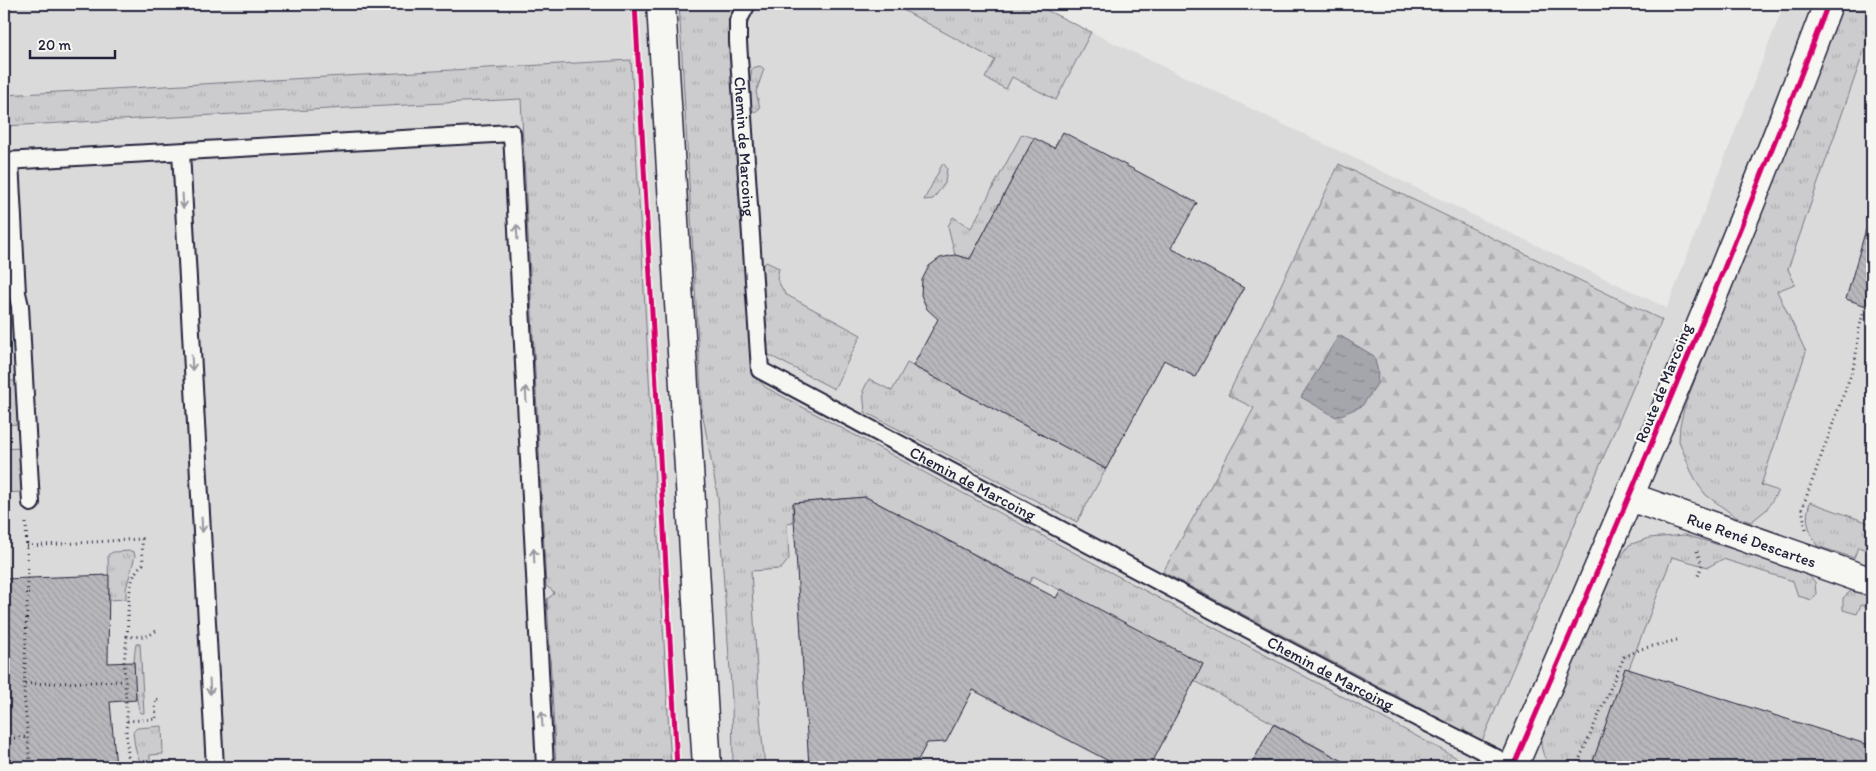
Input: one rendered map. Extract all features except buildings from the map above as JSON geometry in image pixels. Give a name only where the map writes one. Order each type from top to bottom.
[{"type":"street","points":[[661,4],[708,767]]},
{"type":"street","name":"Route de Marcoing","points":[[1514,767],[1630,497],[1828,4]]},
{"type":"street","name":"Rue René Descartes","points":[[1630,497],[1872,582]]},
{"type":"lane","name":"Chemin de Marcoing","points":[[747,4],[738,21],[738,42],[760,370],[1370,693],[1514,767]]},
{"type":"lane","points":[[31,503],[20,306],[17,293],[7,161],[512,133],[545,767]]},
{"type":"lane","points":[[181,152],[215,767]]},
{"type":"path","points":[[1821,564],[1804,526],[1802,509],[1855,363],[1859,330],[1865,306]]},
{"type":"path","points":[[30,767],[25,684],[28,587],[26,516],[31,503]]},
{"type":"path","points":[[27,546],[142,539],[143,564],[135,572],[130,589],[124,662],[129,767]]},
{"type":"path","points":[[127,637],[148,636],[156,631]]},
{"type":"path","points":[[1576,767],[1624,657],[1641,649],[1678,640]]},
{"type":"path","points":[[25,684],[124,680]]},
{"type":"path","points":[[127,721],[156,719],[155,700],[160,700]]},
{"type":"path","points":[[4,738],[27,737]]},
{"type":"shaded area","points":[[4,4],[1034,4],[1667,308],[1784,4],[1872,4],[1872,767],[4,767]]},
{"type":"green space","points":[[679,4],[737,4],[732,14],[750,349],[755,372],[765,387],[1474,767],[1354,767],[1195,681],[1203,664],[1033,576],[1029,583],[866,497],[793,503],[793,522],[787,523],[789,559],[781,569],[751,571],[765,767],[733,767],[732,700],[718,498],[702,411]]},
{"type":"green space","points":[[892,4],[1034,4],[1091,32],[1056,100],[1012,77],[1006,89],[985,78],[995,60]]},
{"type":"green space","points":[[1844,4],[1872,4],[1872,28],[1788,269],[1795,284],[1777,291],[1806,352],[1761,485],[1778,491],[1766,510],[1751,522],[1736,517],[1706,495],[1699,486],[1679,441],[1680,425],[1685,405]]},
{"type":"green space","points":[[631,60],[671,767],[556,767],[547,599],[554,594],[546,586],[521,99],[4,126],[4,95]]},
{"type":"green space","points":[[760,66],[764,69],[756,92],[760,108],[755,112],[750,108],[749,89],[752,68]]},
{"type":"green space","points":[[1022,134],[1034,138],[970,259],[955,255],[948,226],[953,217],[971,228]]},
{"type":"green space","points":[[943,163],[947,168],[945,183],[933,199],[924,200]]},
{"type":"green space","points":[[1339,164],[1662,320],[1482,741],[1163,572],[1254,408],[1228,395]]},
{"type":"green space","points":[[766,262],[779,268],[777,279],[785,294],[861,335],[834,389],[769,355],[766,344],[761,267]]},
{"type":"green space","points":[[907,363],[1106,469],[1077,522],[865,412],[863,391],[869,379],[892,391]]},
{"type":"green space","points":[[4,381],[16,381],[18,424],[4,425]]},
{"type":"green space","points":[[20,448],[22,492],[4,493],[4,449]]},
{"type":"green space","points":[[1810,502],[1872,524],[1872,552],[1858,547],[1854,558],[1817,546],[1807,520]]},
{"type":"green space","points":[[1685,535],[1746,553],[1808,575],[1815,582],[1816,594],[1812,600],[1798,596],[1793,581],[1723,559],[1708,567],[1672,557],[1591,767],[1550,767],[1543,753],[1541,737],[1615,566],[1629,545],[1649,538]]},
{"type":"green space","points":[[113,552],[134,552],[135,556],[126,589],[126,599],[109,600],[108,555]]},
{"type":"green space","points":[[1852,590],[1872,597],[1872,608],[1861,605],[1857,614],[1843,610],[1843,598]]},
{"type":"green space","points":[[136,644],[140,644],[144,713],[140,713],[136,696],[134,661]]},
{"type":"green space","points":[[162,726],[163,754],[150,755],[150,767],[145,767],[137,755],[133,732],[137,728]]},
{"type":"water","points":[[1339,335],[1374,356],[1378,372],[1377,384],[1362,406],[1336,417],[1301,397]]},
{"type":"cycle path","points":[[635,4],[677,767]]},
{"type":"cycle path","points":[[1513,767],[1635,483],[1714,292],[1828,4]]}]
